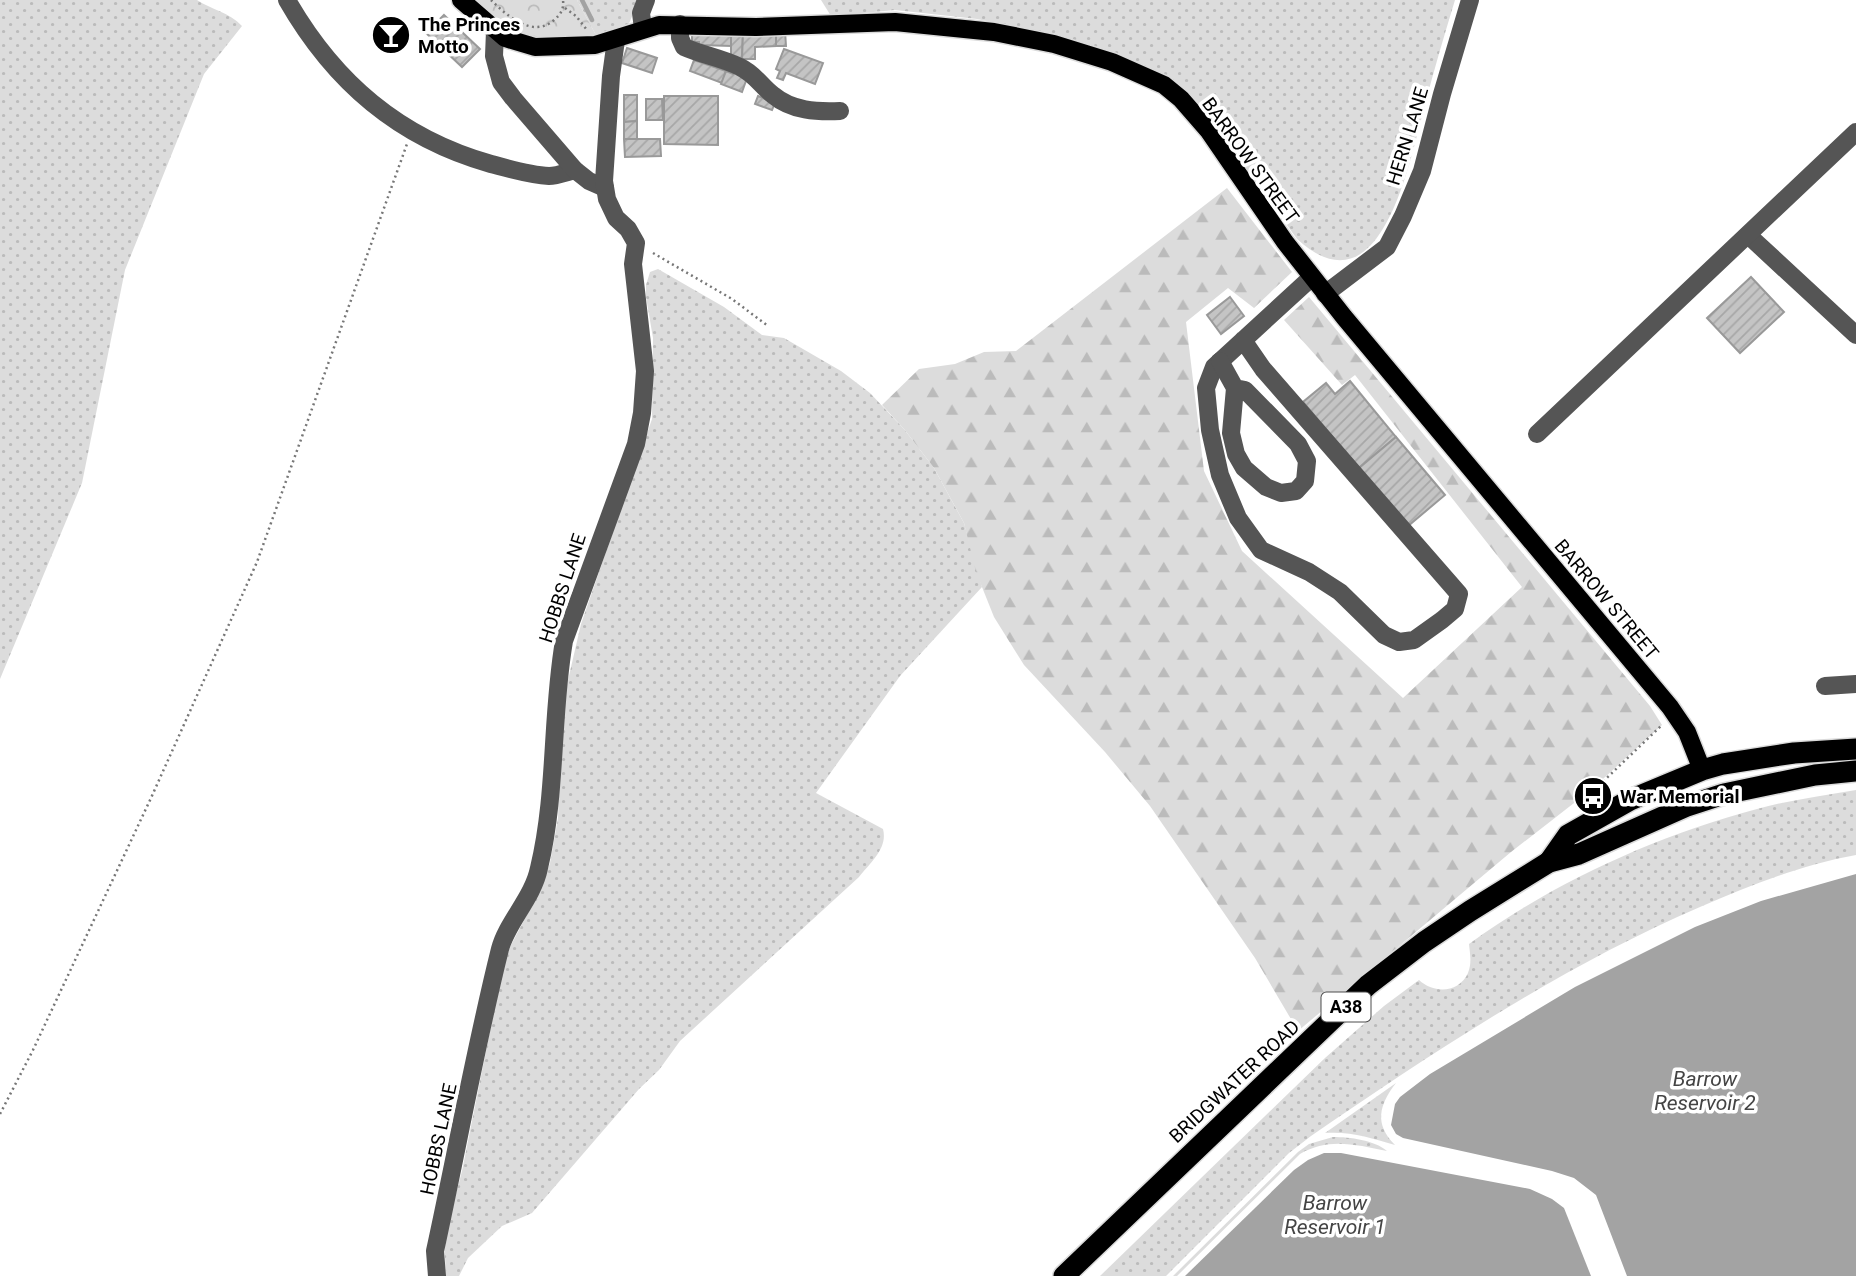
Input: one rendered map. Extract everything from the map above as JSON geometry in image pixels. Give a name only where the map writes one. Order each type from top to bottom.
[{"type":"highway","name":"BRIDGWATER ROAD","points":[[1549,862],[1568,835],[1647,791],[1702,770],[1794,753],[1856,749]]},
{"type":"highway","points":[[1702,770],[1710,781],[1722,785],[1742,781],[1774,783]]},
{"type":"highway","points":[[1687,806],[1695,793],[1702,770]]},
{"type":"highway","name":"BRIDGWATER ROAD","points":[[1064,1276],[1368,985],[1435,934],[1549,862],[1579,854],[1687,806],[1724,794],[1774,783],[1856,771]]},
{"type":"highway","points":[[1579,854],[1602,850],[1689,816],[1752,797],[1774,783]]},
{"type":"main road","name":"BARROW STREET","points":[[461,0],[505,38],[534,47],[595,45],[659,25],[756,27],[868,21],[928,24],[1054,44],[1112,62],[1164,85],[1181,99],[1208,130],[1311,277],[1674,713],[1694,746],[1702,770]]},
{"type":"street","points":[[287,0],[306,32],[334,67],[376,106],[411,131],[462,156],[514,170],[551,176],[575,170]]},
{"type":"street","points":[[643,29],[641,13],[646,0]]},
{"type":"street","name":"HERN LANE","points":[[1325,294],[1387,247],[1403,216],[1422,171],[1470,0]]},
{"type":"street","points":[[680,24],[680,38],[684,47],[739,66],[757,77],[772,95],[787,104],[815,112],[841,111]]},
{"type":"street","points":[[495,31],[494,56],[501,82],[575,170],[589,181],[605,188]]},
{"type":"street","points":[[616,40],[608,113],[605,188],[616,218],[628,229],[636,243]]},
{"type":"street","points":[[1537,434],[1856,132]]},
{"type":"street","points":[[1748,235],[1856,335]]},
{"type":"street","name":"HOBBS LANE","points":[[437,1276],[435,1251],[501,945],[539,872],[552,794],[558,674],[564,641],[635,444],[640,423],[645,371],[633,264],[636,243]]},
{"type":"street","points":[[1244,340],[1263,369],[1459,594],[1455,609],[1414,640],[1399,642],[1384,635],[1340,592],[1309,572],[1261,550],[1238,518],[1220,475],[1210,430],[1206,388],[1214,367],[1311,277]]},
{"type":"street","points":[[1220,361],[1235,387],[1231,433],[1236,454],[1244,468],[1266,487],[1281,493],[1296,491],[1305,481],[1307,461],[1298,444],[1245,390],[1235,387]]},
{"type":"street","points":[[1825,685],[1856,684]]},
{"type":"path","points":[[491,0],[515,21],[535,26],[551,23],[564,7]]},
{"type":"path","points":[[563,0],[564,7],[576,16],[593,38],[595,45]]},
{"type":"path","points":[[0,1114],[139,824],[257,562],[411,131]]},
{"type":"path","points":[[636,243],[732,299],[768,326]]},
{"type":"path","points":[[1603,815],[1589,795],[1674,713]]},
{"type":"green space","points":[[0,0],[197,0],[232,17],[242,26],[204,74],[125,270],[82,483],[0,679]]},
{"type":"green space","points":[[470,0],[577,0],[597,37],[531,38],[509,30]]},
{"type":"green space","points":[[577,0],[639,0],[628,26],[597,37]]},
{"type":"green space","points":[[821,0],[1455,0],[1399,194],[1386,223],[1370,246],[1350,259],[1326,258],[1297,239],[1203,109],[1174,81],[1130,60],[1049,34],[977,19],[895,10],[831,16]]},
{"type":"green space","points":[[1227,188],[1292,272],[1254,308],[1228,288],[1186,322],[1204,471],[1242,551],[1403,698],[1522,587],[1355,375],[1342,385],[1284,320],[1309,297],[1650,706],[1662,725],[1592,789],[1511,852],[1298,1031],[1255,958],[1150,806],[1105,752],[1024,665],[994,617],[976,572],[964,523],[934,468],[882,405],[919,369],[955,364],[984,352],[1016,351]]},
{"type":"green space","points":[[658,269],[724,307],[762,335],[784,338],[841,371],[870,393],[904,429],[934,468],[964,523],[982,587],[900,676],[816,793],[883,829],[881,849],[873,860],[859,877],[680,1041],[659,1070],[639,1089],[532,1213],[502,1226],[468,1258],[459,1276],[446,1276],[444,1239],[462,1171],[503,966],[540,890],[550,863],[558,818],[565,693],[581,624],[652,419],[653,338],[646,285],[650,272]]},
{"type":"green space","points":[[1856,790],[1856,855],[1796,870],[1719,899],[1648,931],[1549,983],[1452,1042],[1311,1136],[1289,1153],[1166,1276],[1100,1276],[1325,1058],[1384,1006],[1419,980],[1432,988],[1446,989],[1464,980],[1469,969],[1469,944],[1502,921],[1607,863],[1681,833],[1769,806]]},
{"type":"green space","points":[[1396,1083],[1381,1114],[1384,1130],[1395,1145],[1352,1134],[1325,1133]]},
{"type":"green space","points":[[1333,1137],[1369,1142],[1387,1151],[1332,1144],[1300,1154],[1177,1276],[1173,1276],[1298,1152],[1309,1144]]},
{"type":"water","name":"Barrow Reservoir 2","points":[[1856,874],[1856,1276],[1627,1276],[1596,1195],[1574,1178],[1403,1138],[1396,1134],[1391,1125],[1395,1104],[1400,1097],[1430,1074],[1575,987],[1695,927],[1761,901]]},
{"type":"water","name":"Barrow Reservoir 1","points":[[1324,1153],[1341,1153],[1530,1189],[1552,1199],[1564,1208],[1591,1276],[1185,1276],[1294,1170]]},
{"type":"building","points":[[444,15],[480,49],[462,67],[426,33]]},
{"type":"building","points":[[692,30],[731,32],[731,46],[699,45],[699,42],[692,42]]},
{"type":"building","points":[[785,31],[786,46],[776,46],[776,32]]},
{"type":"building","points":[[731,32],[743,32],[742,59],[731,59]]},
{"type":"building","points":[[743,32],[776,32],[776,46],[755,47],[755,59],[742,59]]},
{"type":"building","points":[[627,48],[657,58],[652,73],[622,63]]},
{"type":"building","points":[[784,49],[823,63],[815,84],[786,73],[783,80],[777,78],[780,71],[776,69]]},
{"type":"building","points":[[694,60],[726,71],[722,83],[690,71]]},
{"type":"building","points":[[726,71],[733,74],[734,71],[747,78],[742,92],[721,84]]},
{"type":"building","points":[[624,95],[637,95],[637,121],[624,122]]},
{"type":"building","points":[[664,96],[718,96],[718,145],[664,144]]},
{"type":"building","points":[[758,96],[775,103],[772,110],[755,104]]},
{"type":"building","points":[[646,99],[662,99],[663,120],[646,120]]},
{"type":"building","points":[[637,121],[637,139],[624,139],[624,122]]},
{"type":"building","points":[[624,139],[660,139],[661,156],[625,157]]},
{"type":"building","points":[[1751,277],[1784,312],[1740,353],[1707,318]]},
{"type":"building","points":[[1230,297],[1244,316],[1221,334],[1207,315]]},
{"type":"building","points":[[1350,381],[1396,437],[1359,468],[1303,402],[1326,383],[1335,394]]},
{"type":"building","points":[[1396,437],[1445,495],[1408,526],[1359,468]]},
{"type":"waterway","points":[[582,0],[592,20]]},
{"type":"place","name":"The Princes Motto","points":[[391,35]]},
{"type":"place","name":"War Memorial","points":[[1593,796]]}]
